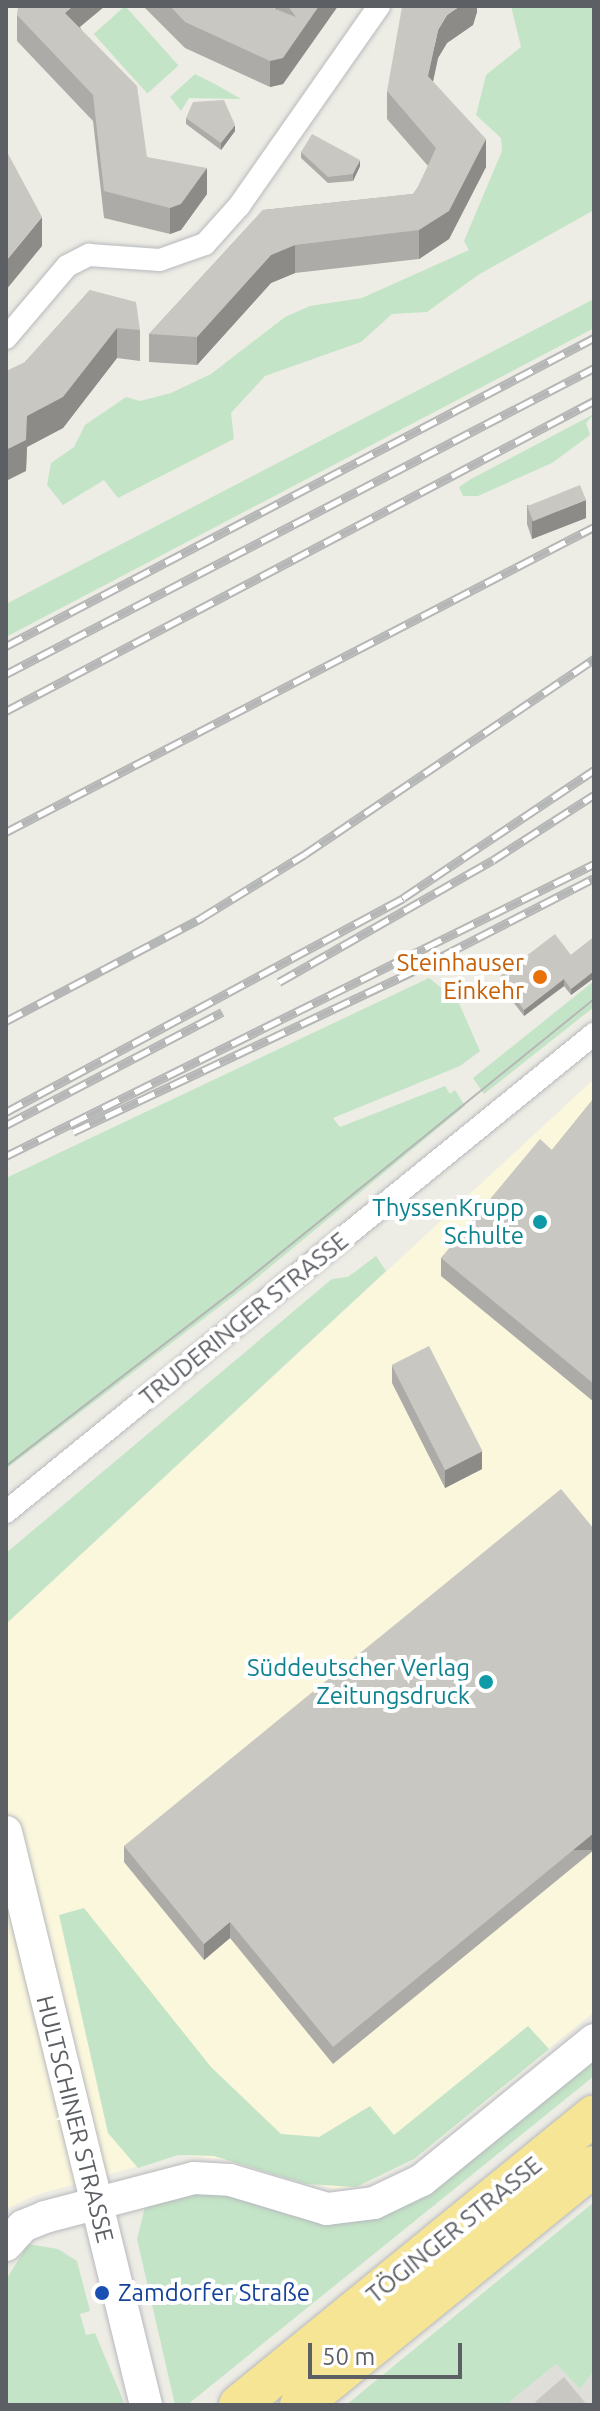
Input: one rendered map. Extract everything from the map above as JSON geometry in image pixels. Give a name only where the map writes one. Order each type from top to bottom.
[{"type":"highway","name":"TÖGINGER STRASSE","points":[[239,2405],[594,2115]]},
{"type":"highway","name":"TÖGINGER STRASSE","points":[[300,2405],[594,2166]]},
{"type":"street","points":[[6,338],[67,266],[89,255],[160,260],[205,244],[239,206],[379,6]]},
{"type":"street","name":"TRUDERINGER STRASSE","points":[[6,1512],[594,1034]]},
{"type":"street","name":"HULTSCHINER STRASSE","points":[[6,1832],[146,2405]]},
{"type":"street","points":[[6,2245],[31,2222],[213,2177],[327,2209],[374,2203],[422,2180],[586,2046]]},
{"type":"shaded area","points":[[594,1079],[594,2012],[414,2159],[356,2187],[333,2189],[243,2161],[178,2155],[36,2195],[6,2209],[6,1624]]},
{"type":"shaded area","points":[[556,2364],[580,2389],[594,2371],[594,2405],[506,2405]]},
{"type":"green space","points":[[125,6],[179,65],[147,94],[94,34]]},
{"type":"green space","points":[[511,6],[594,6],[594,210],[478,275],[427,312],[392,314],[361,342],[265,376],[231,413],[234,439],[118,498],[104,480],[63,505],[47,485],[51,463],[74,447],[85,425],[126,397],[140,401],[171,393],[211,374],[285,317],[310,306],[362,298],[469,250],[464,241],[502,151],[501,138],[476,115],[486,75],[521,47]]},
{"type":"green space","points":[[195,74],[241,99],[189,98],[181,111],[170,97]]},
{"type":"green space","points":[[594,299],[594,328],[6,637],[6,604]]},
{"type":"green space","points":[[594,414],[586,423],[590,435],[552,463],[478,496],[463,496],[459,487],[471,479]]},
{"type":"green space","points":[[429,978],[458,1001],[480,1051],[460,1066],[333,1118],[340,1127],[445,1086],[450,1094],[455,1090],[465,1106],[253,1281],[6,1469],[6,1178]]},
{"type":"green space","points":[[594,981],[594,1007],[484,1094],[473,1078]]},
{"type":"green space","points":[[376,1256],[386,1271],[6,1624],[6,1553],[332,1279],[348,1277]]},
{"type":"green space","points":[[84,1908],[211,2067],[281,2134],[319,2137],[370,2106],[394,2135],[528,2026],[549,2049],[414,2159],[356,2187],[306,2184],[214,2156],[178,2155],[138,2168],[108,2133],[59,1915]]},
{"type":"green space","points":[[594,2054],[594,2076],[187,2405],[175,2405],[137,2239],[146,2203],[206,2187],[359,2217]]},
{"type":"green space","points":[[594,2202],[594,2371],[580,2389],[556,2364],[506,2405],[346,2405]]},
{"type":"green space","points":[[28,2244],[58,2249],[77,2261],[90,2311],[80,2314],[86,2335],[95,2333],[125,2405],[6,2405],[6,2280]]},
{"type":"building","points":[[18,6],[73,6],[65,13],[137,86],[147,157],[207,168],[181,204],[170,208],[104,191],[93,95],[17,15]]},
{"type":"building","points":[[170,6],[267,6],[296,17],[288,6],[319,6],[283,58],[270,61],[185,22]]},
{"type":"building","points":[[404,6],[460,6],[447,15],[438,30],[428,76],[486,139],[449,211],[419,230],[295,245],[271,255],[197,337],[149,334],[263,210],[413,194],[436,148],[387,91]]},
{"type":"building","points":[[224,100],[235,125],[221,143],[186,118],[193,102]]},
{"type":"building","points":[[312,134],[360,160],[353,174],[328,177],[301,152]]},
{"type":"building","points":[[6,150],[42,217],[6,261]]},
{"type":"building","points":[[90,290],[136,302],[140,330],[117,328],[63,397],[27,416],[26,440],[6,450],[6,371],[25,362]]},
{"type":"building","points":[[580,485],[586,500],[533,521],[527,506]]},
{"type":"building","points":[[555,934],[571,955],[594,937],[594,971],[571,989],[564,979],[524,1010],[499,977]]},
{"type":"building","name":"ThyssenKrupp Schulte","points":[[594,1098],[594,1384],[441,1258],[540,1139],[552,1150]]},
{"type":"building","points":[[429,1346],[483,1451],[445,1470],[392,1365]]},
{"type":"building","name":"Süddeutscher Verlag Zeitungsdruck","points":[[561,1489],[594,1529],[594,1833],[333,2047],[230,1922],[204,1944],[124,1846]]},
{"type":"building","points":[[564,2377],[587,2405],[538,2405],[535,2402]]},
{"type":"tram line","points":[[6,1466],[231,1293],[594,999]]},
{"type":"railway","points":[[6,646],[594,338]]},
{"type":"railway","points":[[6,674],[594,368]]},
{"type":"railway","points":[[6,711],[594,401]]},
{"type":"railway","points":[[6,832],[594,527]]},
{"type":"railway","points":[[6,1021],[201,918],[305,854],[594,659]]},
{"type":"railway","points":[[6,1112],[403,898],[594,770]]},
{"type":"railway","points":[[279,982],[493,860],[594,795]]},
{"type":"railway","points":[[6,1156],[594,864]]},
{"type":"railway","points":[[73,1132],[413,971],[594,878]]},
{"type":"railway","points":[[6,1125],[222,1012]]},
{"type":"place","name":"Steinhauser Einkehr","points":[[540,977]]},
{"type":"place","name":"ThyssenKrupp Schulte","points":[[540,1222]]},
{"type":"place","name":"Süddeutscher Verlag Zeitungsdruck","points":[[486,1682]]},
{"type":"place","name":"Zamdorfer Straße","points":[[102,2293]]}]
